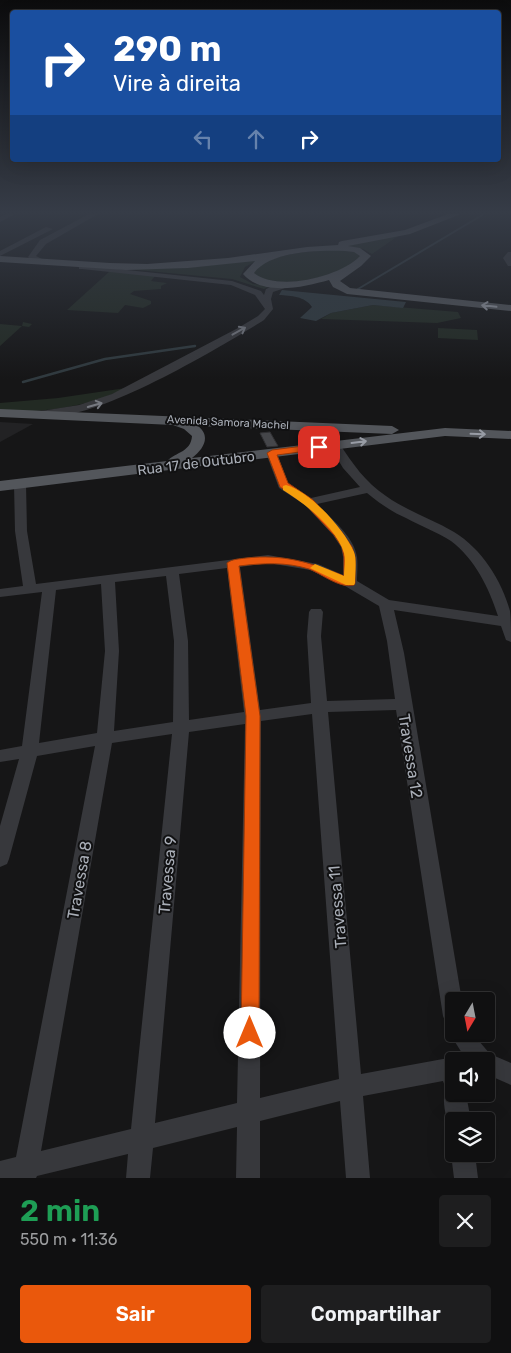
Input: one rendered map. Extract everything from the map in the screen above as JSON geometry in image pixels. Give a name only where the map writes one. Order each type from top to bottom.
[{"type":"main road","points":[[249,269],[248,274],[255,281],[265,283],[304,282],[346,272]]},
{"type":"main road","points":[[352,269],[334,280],[337,285],[347,291],[511,308]]},
{"type":"main road","name":"Avenida Samora Machel","points":[[6,414],[445,432]]},
{"type":"main road","points":[[154,419],[184,424],[198,433],[200,438],[198,445],[182,459],[155,468]]},
{"type":"main road","name":"Rua 17 de Outubro","points":[[0,486],[445,432],[511,435]]},
{"type":"street","points":[[112,269],[225,281],[252,289],[263,297],[268,304]]},
{"type":"street","name":"Avenida Samora Machel","points":[[6,414],[54,413],[101,403],[261,318],[269,309],[267,295],[273,288],[304,282]]},
{"type":"street","points":[[335,445],[346,466],[370,489],[400,511],[456,539],[467,549],[485,572],[507,622],[511,637]]},
{"type":"street","points":[[272,453],[284,485],[309,502],[338,533],[347,547],[350,557],[350,583]]},
{"type":"street","points":[[20,484],[21,531],[30,590]]},
{"type":"street","points":[[309,502],[370,489]]},
{"type":"street","points":[[0,593],[268,559],[313,567],[350,583],[385,604],[507,622]]},
{"type":"street","points":[[233,563],[253,716],[248,1178]]},
{"type":"street","name":"Travessa 9","points":[[138,1178],[181,728],[182,641],[172,571]]},
{"type":"street","name":"Travessa 8","points":[[25,1173],[105,738],[112,651],[108,580]]},
{"type":"street","points":[[0,859],[30,751],[49,588]]},
{"type":"street","name":"Travessa 12","points":[[385,604],[398,660],[403,704],[450,992]]},
{"type":"street","name":"Travessa 11","points":[[316,612],[314,636],[358,1178]]},
{"type":"street","points":[[0,756],[105,738],[320,706],[403,704]]},
{"type":"street","points":[[495,1067],[511,1074]]},
{"type":"street","points":[[0,1173],[25,1173],[142,1139],[352,1088],[445,1074]]},
{"type":"street","points":[[464,1162],[466,1178]]},
{"type":"shaded area","points":[[127,269],[244,269],[240,277],[253,284],[270,286],[264,289],[232,279]]},
{"type":"shaded area","points":[[256,269],[344,269],[340,272],[304,281],[283,282],[254,278],[254,271]]},
{"type":"shaded area","points":[[110,271],[155,276],[151,281],[167,283],[161,286],[161,289],[134,291],[130,294],[151,301],[151,304],[143,308],[125,305],[118,313],[67,310]]},
{"type":"shaded area","points":[[282,290],[406,302],[403,308],[373,305],[331,313],[316,321],[300,318],[312,307],[309,303],[293,296],[279,295]]},
{"type":"shaded area","points":[[373,305],[458,312],[461,318],[437,323],[321,319],[331,313]]},
{"type":"shaded area","points":[[23,322],[32,324],[29,327],[22,326]]},
{"type":"shaded area","points":[[0,324],[22,326],[0,346]]},
{"type":"shaded area","points":[[438,328],[477,330],[478,340],[438,338]]},
{"type":"shaded area","points":[[126,388],[111,395],[64,408],[0,412],[0,403],[58,398]]},
{"type":"shaded area","points":[[0,422],[33,424],[0,442]]},
{"type":"building","points":[[270,432],[278,446],[267,447],[260,433]]},
{"type":"waterway","points":[[358,289],[392,269]]},
{"type":"waterway","points":[[23,382],[105,359],[195,346]]},
{"type":"slow traffic","points":[[286,488],[309,502],[338,533],[347,547],[350,557],[350,583],[315,568]]},
{"type":"route","points":[[250,1033],[253,716],[233,563],[268,559],[285,561],[313,567],[350,583],[350,557],[347,547],[338,533],[309,502],[287,489],[272,453],[319,447]]}]
